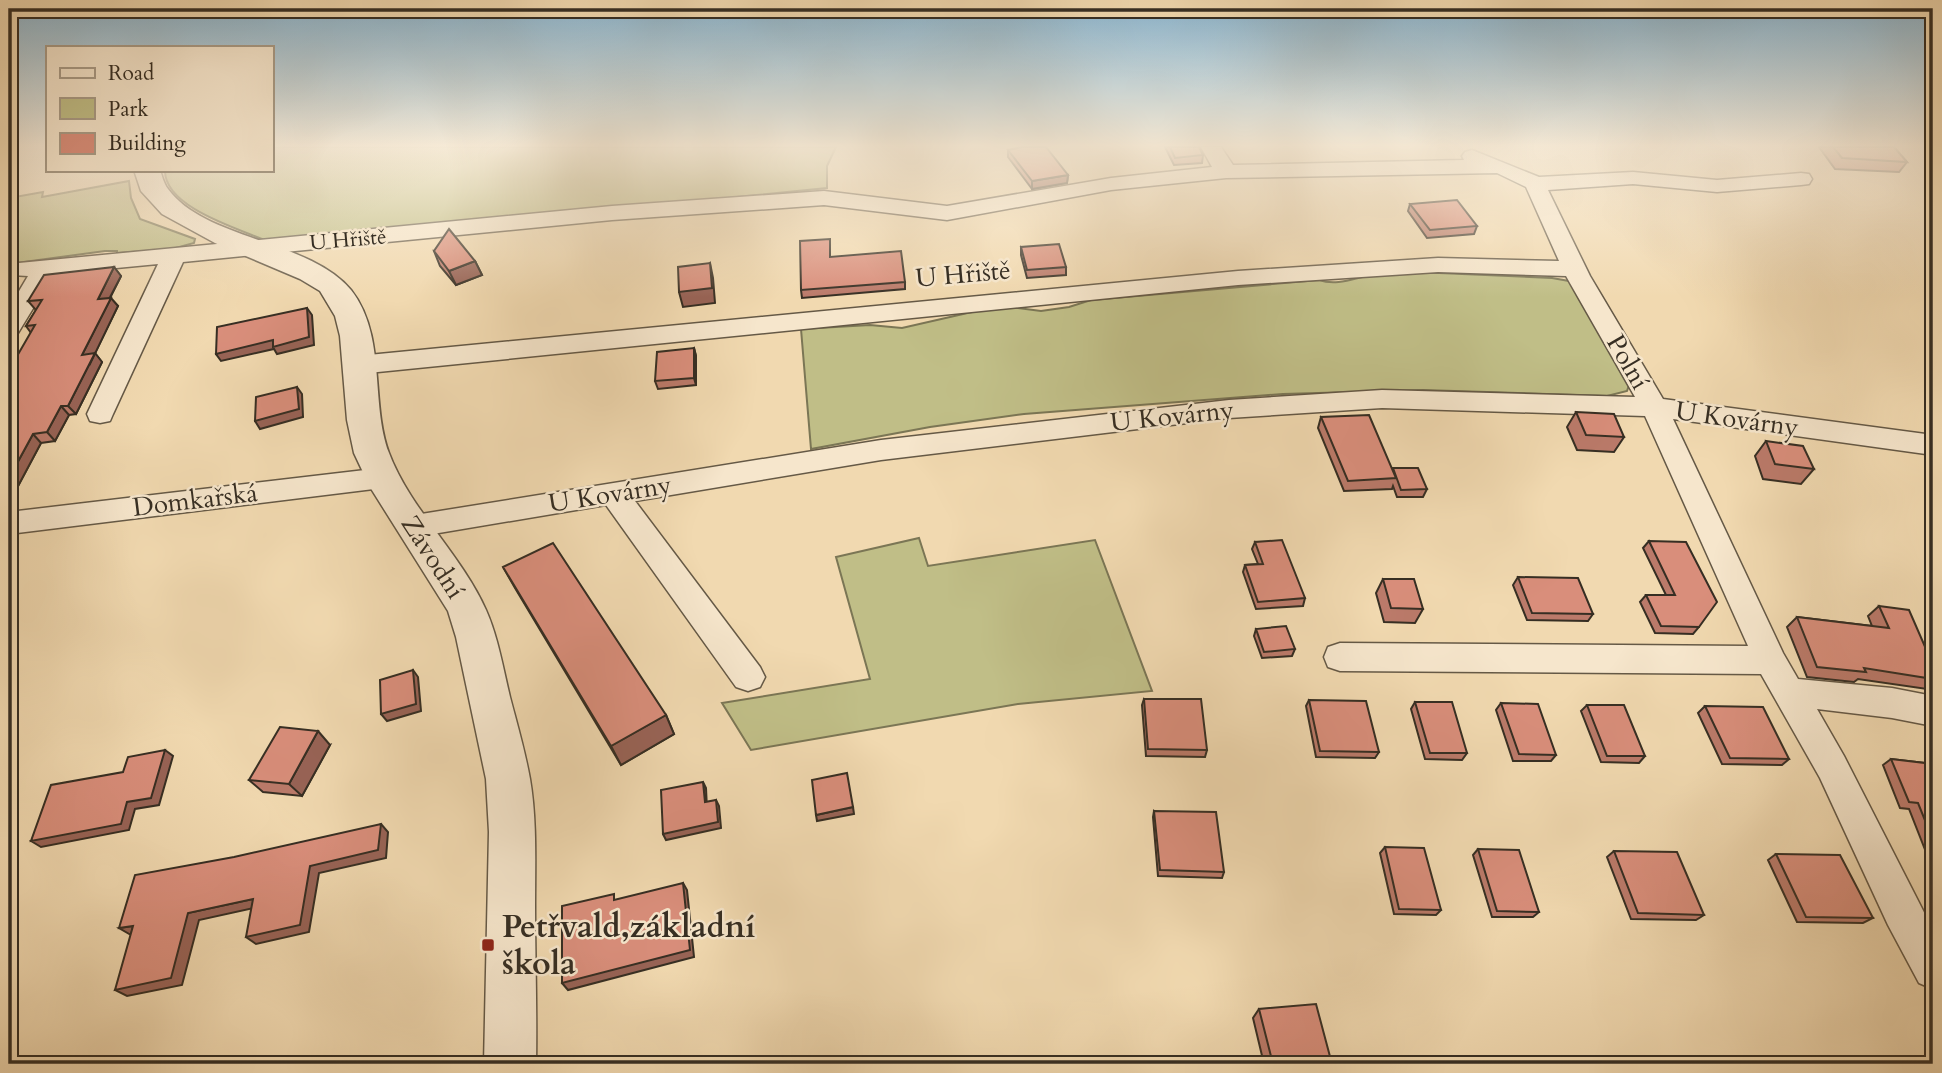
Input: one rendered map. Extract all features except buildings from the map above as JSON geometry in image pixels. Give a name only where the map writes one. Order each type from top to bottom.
[{"type":"street","name":"Závodní","points":[[158,197],[166,206],[251,248],[312,273],[336,291],[350,313],[367,438],[382,478],[467,611],[476,637],[508,779],[512,832],[510,1064]]},
{"type":"street","name":"U Hřiště","points":[[19,270],[612,213],[824,198],[947,213],[1037,197]]},
{"type":"street","name":"Polní","points":[[1541,197],[1574,269],[1654,407],[1770,660],[1832,767],[1902,912],[1933,969]]},
{"type":"street","points":[[100,414],[175,254]]},
{"type":"street","name":"U Hřiště","points":[[358,365],[1238,278],[1438,265],[1574,269]]},
{"type":"street","points":[[9,327],[46,267]]},
{"type":"street","name":"U Kovárny","points":[[415,526],[965,439],[1228,409],[1382,399],[1654,407],[1933,445]]},
{"type":"street","name":"Domkařská","points":[[9,523],[382,478]]},
{"type":"street","points":[[612,494],[748,677]]},
{"type":"street","points":[[1340,657],[1770,660]]},
{"type":"street","points":[[1788,692],[1892,703],[1933,711]]},
{"type":"green space","points":[[131,197],[140,219],[195,239],[194,243],[172,249],[117,253],[105,251],[9,264],[9,198]]},
{"type":"green space","points":[[178,197],[737,197],[274,244],[226,225],[191,207]]},
{"type":"green space","points":[[1386,273],[1439,273],[1569,281],[1580,290],[1629,385],[1627,391],[1607,396],[1423,390],[1283,394],[1024,414],[930,427],[811,449],[801,329],[870,325],[902,328],[985,309],[1010,307],[1041,311],[1069,307],[1091,300],[1319,280],[1341,282]]},
{"type":"green space","points":[[919,538],[928,566],[1095,540],[1152,691],[1018,704],[751,750],[722,703],[870,679],[836,557]]},
{"type":"place","name":"Petřvald,základní škola","points":[[488,945]]}]
